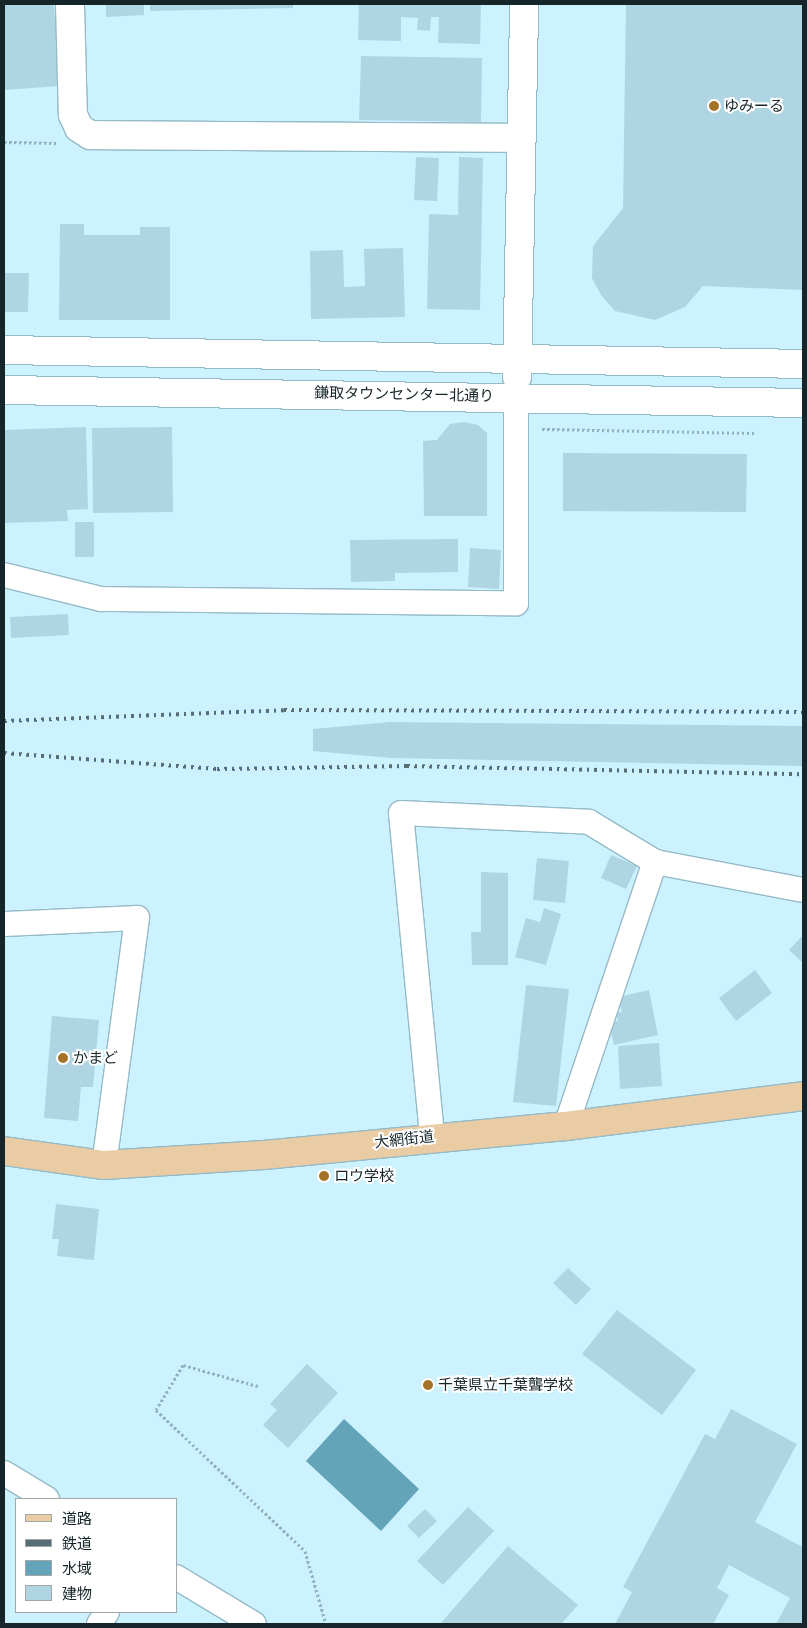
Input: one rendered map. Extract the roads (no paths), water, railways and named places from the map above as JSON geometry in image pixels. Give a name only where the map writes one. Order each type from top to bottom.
[{"type":"main road","name":"大網街道","points":[[4,1151],[104,1166],[264,1155],[432,1135],[566,1126],[803,1096]]},
{"type":"street","points":[[70,4],[73,115],[79,128],[90,135],[520,138]]},
{"type":"street","points":[[4,575],[101,600],[516,603],[516,395],[524,4]]},
{"type":"street","points":[[4,350],[803,364]]},
{"type":"street","name":"鎌取タウンセンター北通り","points":[[4,390],[516,395],[803,404]]},
{"type":"street","points":[[432,1135],[401,813],[589,822],[655,862],[803,890]]},
{"type":"street","points":[[566,1126],[655,862]]},
{"type":"street","points":[[4,924],[137,918],[104,1166]]},
{"type":"street","points":[[4,1473],[45,1498]]},
{"type":"street","points":[[178,1578],[254,1624]]},
{"type":"street","points":[[99,1624],[106,1613]]},
{"type":"water","points":[[344,1419],[419,1489],[381,1531],[306,1461]]},
{"type":"railway","points":[[4,721],[284,710],[803,712]]},
{"type":"railway","points":[[4,753],[217,769],[407,766],[803,774]]},
{"type":"place","name":"ゆみーる","points":[[714,106]]},
{"type":"place","name":"かまど","points":[[63,1058]]},
{"type":"place","name":"ロウ学校","points":[[324,1176]]},
{"type":"place","name":"千葉県立千葉聾学校","points":[[428,1385]]}]
